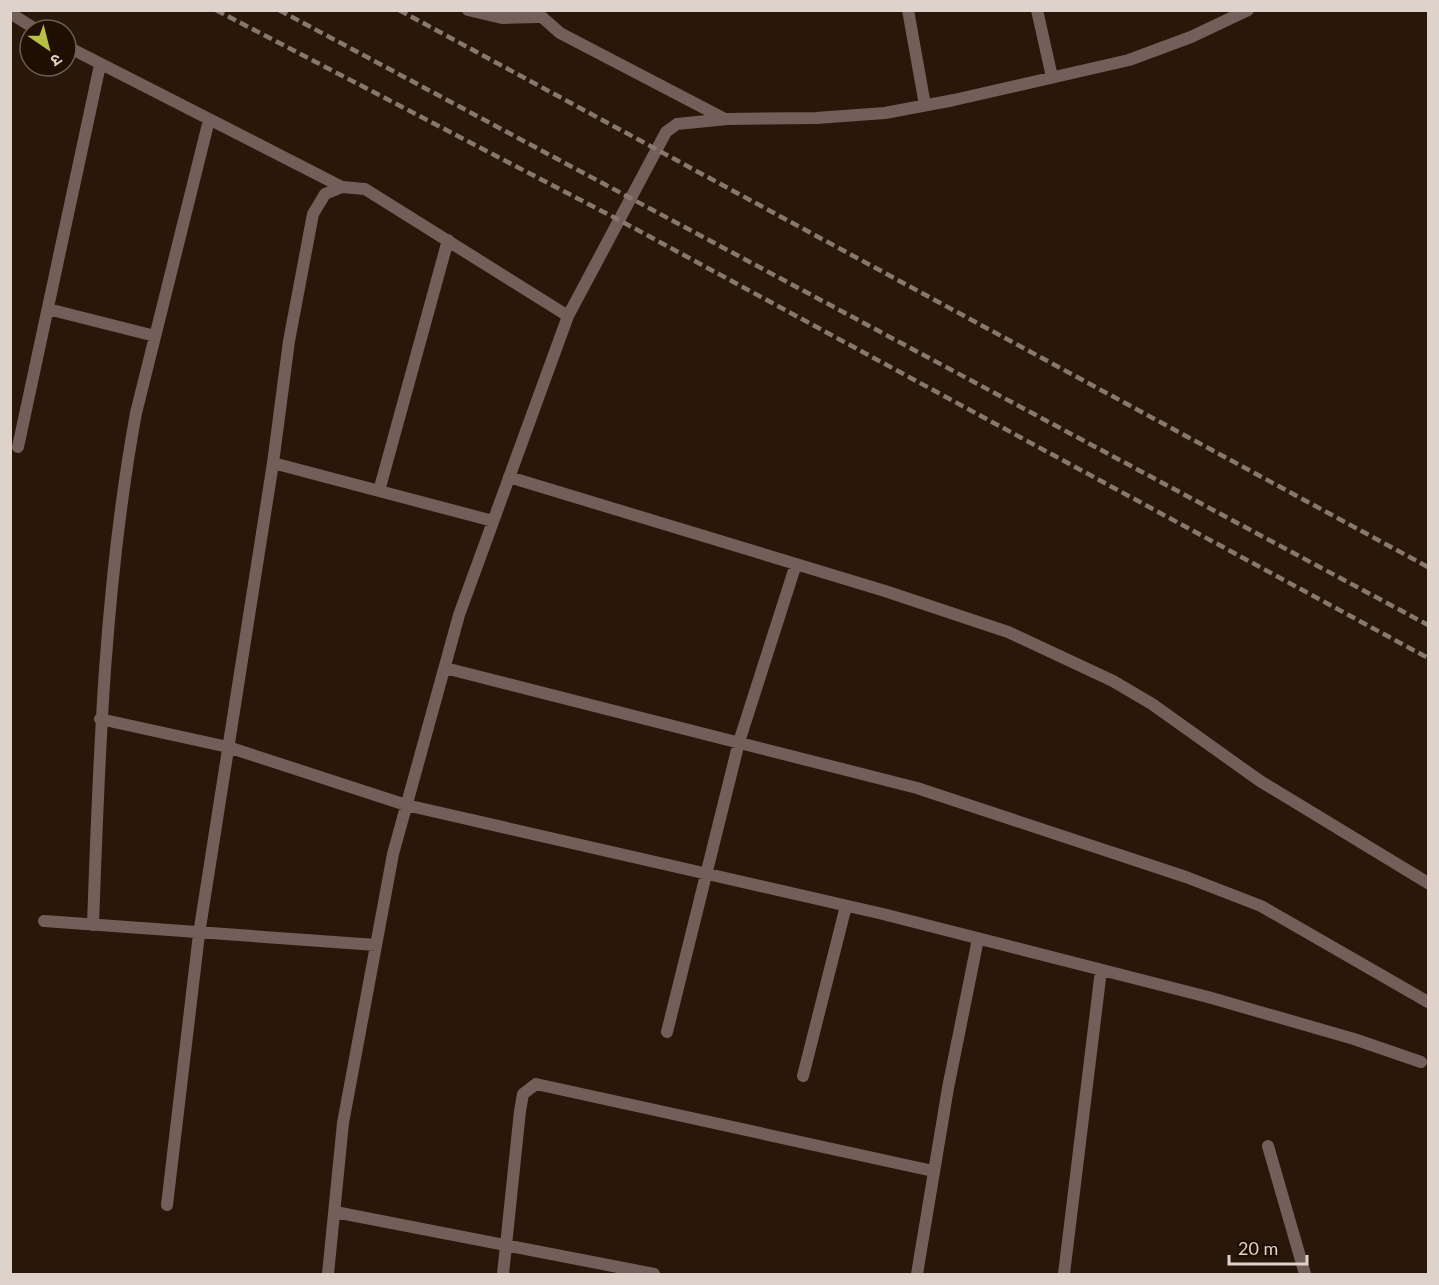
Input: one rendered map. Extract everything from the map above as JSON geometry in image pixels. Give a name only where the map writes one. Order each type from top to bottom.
[{"type":"street","points":[[468,10],[502,18],[536,14],[560,33],[727,119]]},
{"type":"street","points":[[908,10],[925,105]]},
{"type":"street","points":[[1037,10],[1052,77]]},
{"type":"street","points":[[328,1275],[343,1123],[393,854],[459,615],[568,316],[666,132],[677,124],[727,119],[816,118],[885,113],[925,105],[1130,60],[1191,37],[1248,10]]},
{"type":"street","points":[[78,53],[342,187],[365,189],[568,316]]},
{"type":"street","points":[[18,447],[100,65]]},
{"type":"street","points":[[93,925],[100,718],[127,462],[155,336],[209,120]]},
{"type":"street","points":[[167,1205],[199,934],[273,463],[289,341],[313,214],[325,194],[342,187]]},
{"type":"street","points":[[379,491],[448,240]]},
{"type":"street","points":[[48,309],[155,336]]},
{"type":"street","points":[[273,463],[493,521]]},
{"type":"street","points":[[508,477],[796,564],[1008,632],[1113,681],[1152,704],[1260,781],[1428,883]]},
{"type":"street","points":[[667,1032],[705,873],[740,742],[796,564]]},
{"type":"street","points":[[445,668],[917,788],[1186,877],[1261,906],[1428,1002]]},
{"type":"street","points":[[100,718],[228,747],[406,805],[846,906],[1101,970],[1354,1039],[1421,1062]]},
{"type":"street","points":[[804,1076],[846,906]]},
{"type":"street","points":[[44,921],[376,945]]},
{"type":"street","points":[[917,1275],[933,1171],[978,939]]},
{"type":"street","points":[[1064,1275],[1101,970]]},
{"type":"street","points":[[503,1275],[520,1111],[523,1094],[536,1084],[933,1171]]},
{"type":"street","points":[[1268,1146],[1305,1275]]},
{"type":"street","points":[[334,1212],[507,1244],[654,1275]]},
{"type":"railway","points":[[216,10],[619,220],[1428,658]]},
{"type":"railway","points":[[279,10],[1428,625]]},
{"type":"railway","points":[[399,10],[1428,567]]}]
